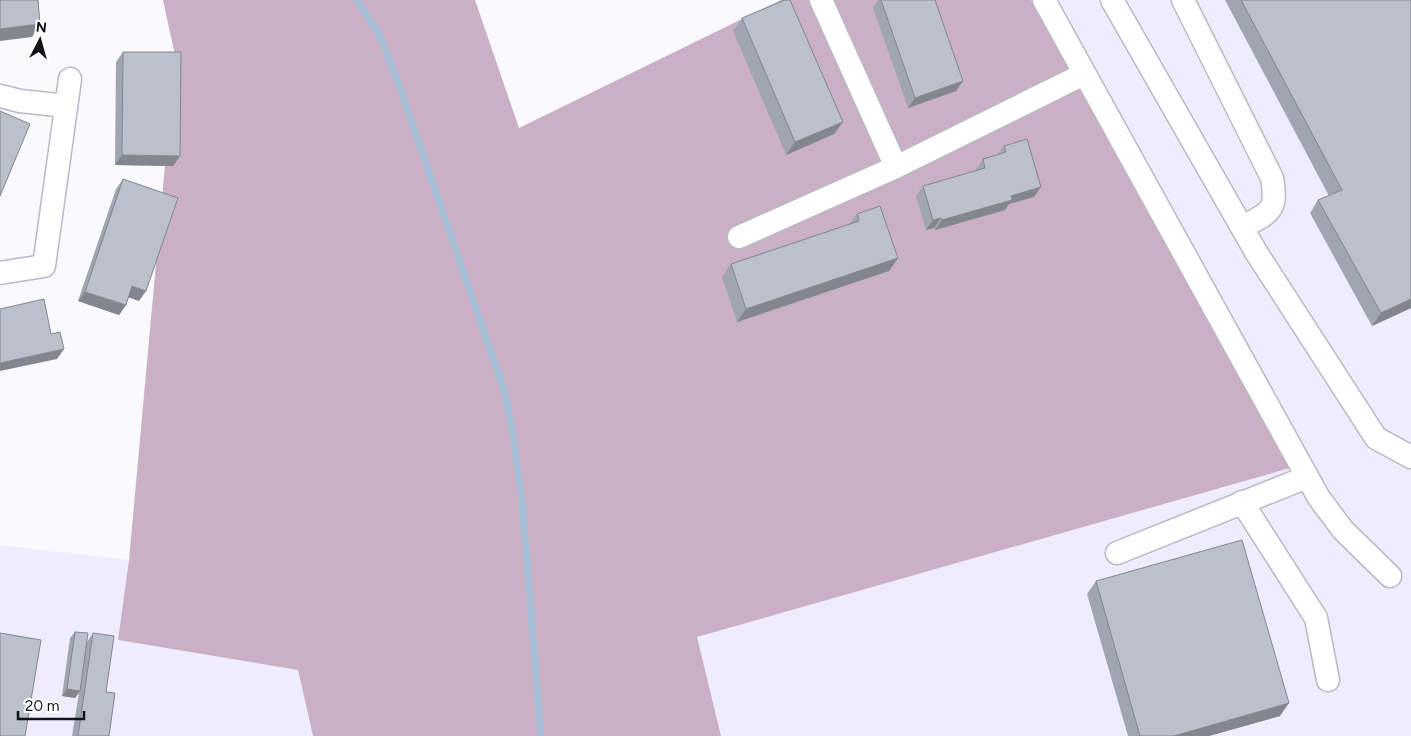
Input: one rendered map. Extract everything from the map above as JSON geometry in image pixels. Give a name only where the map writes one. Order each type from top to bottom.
[{"type":"street","points":[[821,0],[896,166]]},
{"type":"street","points":[[1044,0],[1319,498],[1343,530],[1390,576]]},
{"type":"street","points":[[1112,0],[1242,227],[1376,438],[1411,457]]},
{"type":"street","points":[[1183,0],[1272,178],[1275,195],[1274,205],[1268,213],[1242,227]]},
{"type":"street","points":[[740,237],[896,166],[1084,74]]},
{"type":"street","points":[[0,274],[44,266],[70,79]]},
{"type":"street","points":[[0,96],[20,101],[66,106]]},
{"type":"street","points":[[1117,553],[1307,477]]},
{"type":"street","points":[[1242,502],[1316,618],[1328,680]]},
{"type":"shaded area","points":[[163,0],[475,0],[519,128],[781,0],[1031,0],[1301,465],[697,637],[721,736],[313,736],[298,670],[118,640],[129,560],[175,55]]},
{"type":"shaded area","points":[[1031,0],[1411,0],[1411,736],[721,736],[697,637],[1301,465]]},
{"type":"shaded area","points":[[0,545],[129,560],[118,640],[298,670],[313,736],[0,736]]},
{"type":"building","points":[[0,0],[38,0],[40,24],[0,29]]},
{"type":"building","points":[[785,0],[790,0],[843,122],[795,142],[742,18]]},
{"type":"building","points":[[881,0],[935,0],[963,81],[915,98]]},
{"type":"building","points":[[1241,0],[1411,0],[1411,299],[1381,313],[1318,200],[1342,190]]},
{"type":"building","points":[[123,52],[181,52],[180,156],[122,155]]},
{"type":"building","points":[[0,111],[30,124],[0,196]]},
{"type":"building","points":[[1027,139],[1041,187],[1011,196],[1012,200],[942,220],[941,218],[933,220],[923,186],[985,168],[983,159],[1006,152],[1004,146]]},
{"type":"building","points":[[123,179],[178,198],[146,291],[132,286],[126,305],[85,292]]},
{"type":"building","points":[[880,206],[898,258],[746,309],[731,264],[859,221],[857,214]]},
{"type":"building","points":[[44,299],[51,334],[60,332],[64,349],[0,363],[0,309]]},
{"type":"building","points":[[1242,540],[1289,703],[1174,736],[1140,736],[1096,581]]},
{"type":"building","points":[[75,632],[88,633],[80,691],[67,689]]},
{"type":"building","points":[[0,633],[41,640],[25,736],[0,736]]},
{"type":"building","points":[[93,633],[114,636],[106,692],[115,693],[109,736],[78,736]]},
{"type":"waterway","points":[[357,0],[379,34],[398,82],[504,390],[512,427],[522,501],[541,736]]}]
